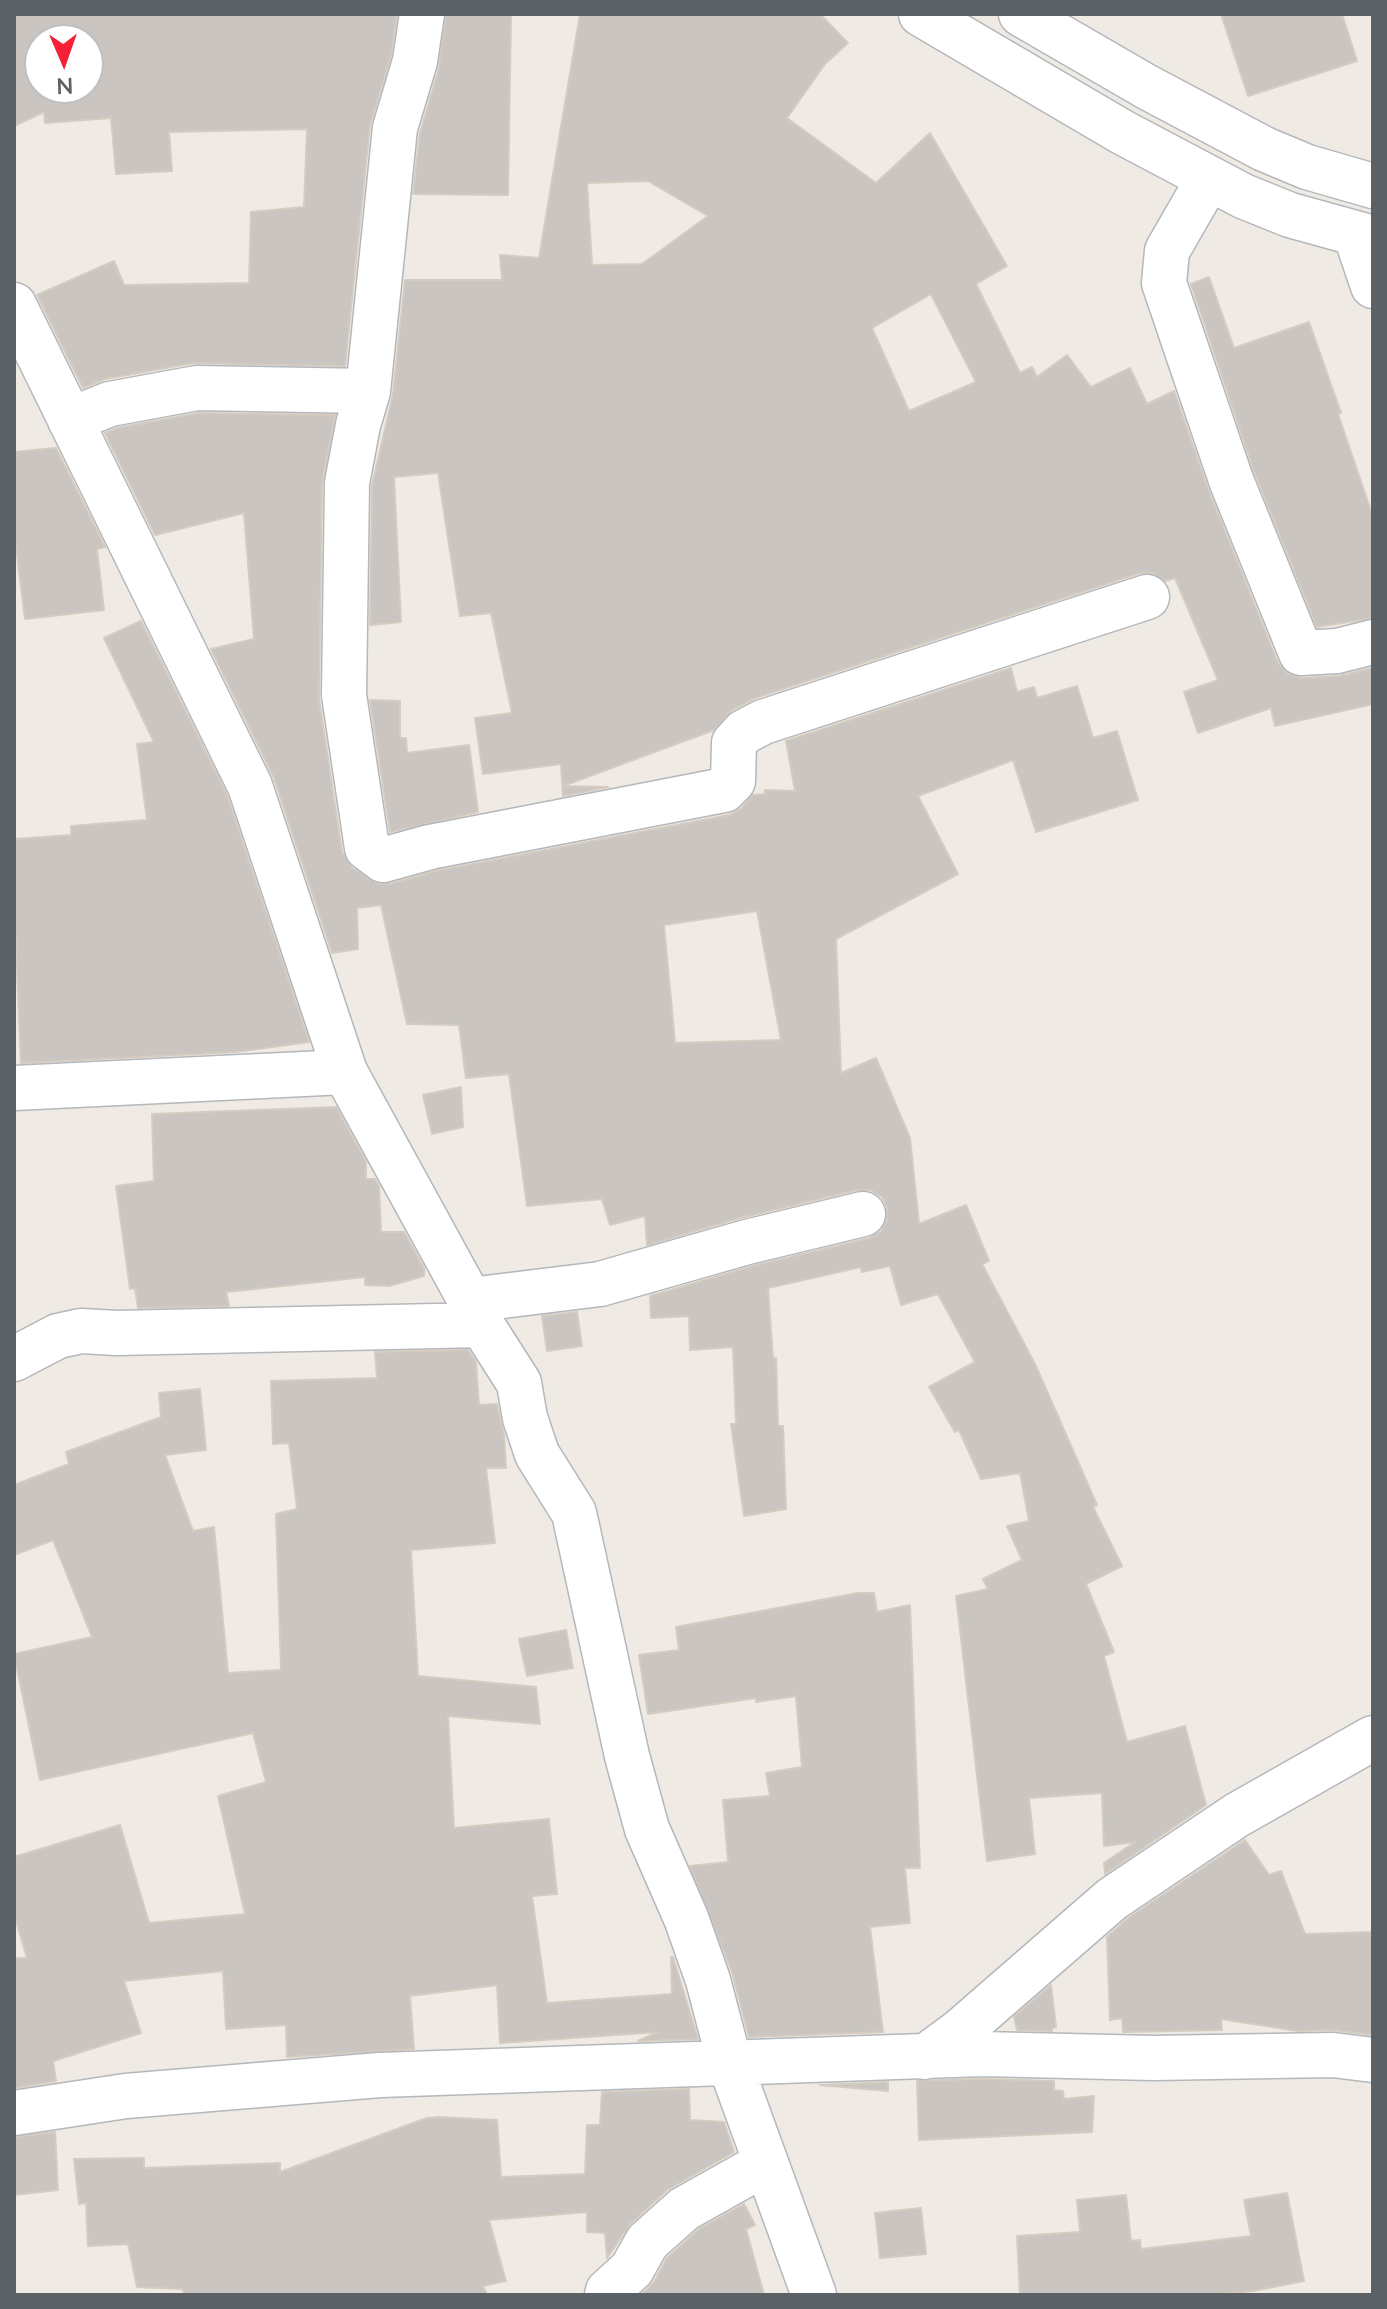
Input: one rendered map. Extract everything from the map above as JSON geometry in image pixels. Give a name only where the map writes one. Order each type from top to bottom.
[{"type":"street","points":[[422,14],[415,61],[395,128],[368,391],[347,483],[344,695],[367,848],[383,860],[430,847],[724,790],[733,781],[734,743],[744,732],[763,722],[1147,597]]},
{"type":"street","points":[[921,14],[1122,132],[1209,178],[1290,215],[1364,236],[1373,286]]},
{"type":"street","points":[[1021,14],[1147,87],[1264,149],[1307,167],[1373,186]]},
{"type":"street","points":[[1209,178],[1167,251],[1164,283],[1231,480],[1301,653],[1337,651],[1373,642]]},
{"type":"street","points":[[14,305],[250,786],[345,1072],[476,1312],[519,1383],[525,1418],[537,1454],[574,1513],[627,1756],[643,1814],[686,1918],[708,1980],[730,2064],[814,2295]]},
{"type":"street","points":[[70,420],[110,404],[197,388],[368,391]]},
{"type":"street","points":[[14,1088],[345,1072]]},
{"type":"street","points":[[14,1359],[58,1336],[81,1331],[117,1333],[476,1312],[600,1284],[747,1242],[863,1214]]},
{"type":"street","points":[[925,2057],[959,2032],[1112,1899],[1237,1815],[1373,1738]]},
{"type":"street","points":[[14,2113],[126,2096],[365,2076],[730,2064],[815,2058],[1053,2054],[1153,2058],[1333,2055],[1373,2060]]},
{"type":"street","points":[[607,2295],[632,2269],[647,2242],[684,2209],[766,2163]]},
{"type":"building","points":[[14,14],[397,14],[391,56],[370,125],[345,366],[193,363],[105,379],[83,388],[37,295],[114,261],[124,285],[249,283],[251,212],[304,207],[307,129],[169,132],[172,171],[116,174],[111,118],[45,123],[44,112],[14,126]]},
{"type":"building","points":[[446,14],[511,14],[508,195],[413,194],[420,133],[439,68]]},
{"type":"building","points":[[580,14],[820,14],[848,43],[825,64],[787,118],[876,183],[930,133],[1007,266],[976,284],[1020,373],[1032,367],[1037,377],[1067,355],[1091,387],[1130,368],[1147,404],[1174,391],[1208,489],[1278,663],[1288,674],[1302,678],[1339,676],[1373,668],[1373,704],[1275,726],[1271,708],[1198,733],[1184,692],[1218,680],[1175,578],[1165,581],[1153,573],[1140,573],[755,698],[732,710],[714,730],[563,786],[608,787],[563,796],[561,764],[483,774],[475,718],[512,713],[491,613],[460,616],[438,473],[394,477],[401,622],[370,625],[372,486],[393,394],[405,280],[502,280],[500,255],[539,258]],"holes":[[[648,181],[708,216],[642,264],[592,265],[587,183]],[[931,294],[976,382],[909,411],[872,328]]]},
{"type":"building","points":[[1221,14],[1342,14],[1357,61],[1248,96]]},
{"type":"building","points":[[1209,277],[1234,348],[1309,322],[1373,517],[1373,618],[1317,627],[1254,471],[1191,284]]},
{"type":"building","points":[[199,413],[335,415],[322,483],[319,699],[342,852],[352,868],[378,884],[729,815],[742,808],[752,795],[765,794],[765,790],[795,791],[786,741],[1011,668],[1017,692],[1034,687],[1037,698],[1077,686],[1093,738],[1117,731],[1138,800],[1036,832],[1013,760],[918,796],[958,874],[836,939],[841,1073],[876,1058],[910,1138],[919,1224],[966,1205],[989,1261],[982,1264],[1035,1364],[1097,1505],[1093,1507],[1122,1566],[1086,1584],[1114,1652],[1104,1656],[1127,1742],[1185,1726],[1206,1805],[1105,1874],[1104,1863],[1135,1842],[1104,1846],[1102,1793],[1029,1798],[1035,1854],[987,1861],[956,1596],[988,1589],[983,1579],[1022,1560],[1007,1526],[1029,1521],[1020,1473],[981,1479],[959,1430],[955,1432],[929,1387],[975,1362],[938,1294],[901,1305],[890,1266],[862,1272],[861,1267],[768,1288],[773,1358],[776,1358],[778,1426],[783,1426],[786,1509],[744,1516],[731,1424],[736,1424],[733,1347],[690,1350],[689,1316],[651,1318],[650,1296],[753,1266],[870,1238],[881,1232],[887,1220],[887,1207],[882,1197],[871,1190],[857,1190],[740,1218],[647,1245],[645,1216],[610,1225],[602,1199],[527,1206],[509,1074],[466,1078],[459,1025],[407,1024],[381,905],[357,908],[358,949],[332,953],[274,778],[211,649],[254,639],[244,513],[155,535],[105,433]],"holes":[[[757,911],[781,1040],[675,1043],[664,925]]]},
{"type":"building","points":[[56,448],[105,547],[97,549],[104,610],[25,619],[14,531],[14,452]]},
{"type":"building","points":[[141,621],[227,795],[309,1042],[236,1052],[21,1063],[14,839],[71,835],[71,826],[147,820],[137,744],[154,742],[104,638]]},
{"type":"building","points":[[370,700],[400,701],[400,738],[406,738],[407,753],[469,745],[478,812],[390,832]]},
{"type":"building","points":[[461,1087],[463,1127],[432,1134],[423,1095]]},
{"type":"building","points":[[336,1107],[366,1162],[366,1179],[375,1179],[379,1186],[381,1232],[404,1232],[424,1268],[424,1276],[389,1286],[365,1285],[365,1277],[226,1292],[229,1306],[138,1308],[135,1288],[130,1289],[116,1186],[154,1181],[152,1114]]},
{"type":"building","points":[[577,1312],[582,1346],[547,1351],[542,1316]]},
{"type":"building","points":[[468,1350],[476,1362],[479,1405],[497,1404],[504,1435],[506,1468],[486,1468],[495,1543],[411,1550],[418,1676],[536,1687],[540,1724],[448,1716],[454,1828],[549,1819],[557,1894],[532,1896],[547,2003],[672,1994],[673,1957],[698,2039],[638,2041],[658,2032],[500,2043],[497,1985],[410,1996],[414,2049],[287,2057],[286,2025],[226,2029],[223,1971],[124,1981],[141,2033],[53,2061],[56,2081],[14,2088],[14,1958],[27,1958],[14,1914],[14,1857],[120,1825],[149,1923],[245,1914],[218,1796],[266,1782],[253,1733],[40,1780],[14,1654],[92,1637],[53,1540],[14,1555],[14,1485],[69,1464],[66,1452],[161,1417],[159,1393],[200,1389],[206,1450],[165,1455],[193,1531],[214,1527],[228,1673],[281,1670],[276,1514],[297,1509],[289,1443],[273,1444],[271,1381],[377,1378],[375,1352]]},
{"type":"building","points":[[858,1593],[874,1593],[877,1612],[910,1605],[920,1868],[905,1868],[910,1923],[870,1927],[883,2032],[749,2037],[732,1972],[690,1866],[728,1862],[723,1800],[770,1796],[766,1773],[802,1767],[796,1696],[756,1702],[756,1698],[648,1714],[639,1655],[679,1650],[676,1627]]},
{"type":"building","points":[[566,1630],[573,1668],[527,1676],[519,1639]]},
{"type":"building","points":[[1245,1840],[1269,1875],[1281,1871],[1305,1934],[1373,1932],[1373,2035],[1333,2030],[1298,2031],[1221,2019],[1222,2030],[1123,2032],[1122,2018],[1110,2020],[1107,1937],[1127,1919]]},
{"type":"building","points":[[1051,1985],[1056,2027],[1052,2031],[1017,2030],[1014,2017]]},
{"type":"building","points":[[917,2081],[1054,2081],[1054,2090],[1063,2091],[1064,2099],[1094,2096],[1092,2132],[919,2140]]},
{"type":"building","points":[[888,2082],[888,2091],[820,2085]]},
{"type":"building","points":[[689,2089],[690,2120],[724,2122],[734,2152],[667,2190],[630,2224],[607,2258],[605,2233],[587,2232],[587,2212],[489,2220],[506,2281],[483,2286],[487,2295],[185,2295],[182,2289],[137,2287],[128,2244],[88,2246],[86,2203],[79,2204],[74,2159],[144,2158],[144,2168],[280,2163],[280,2172],[427,2118],[439,2117],[497,2120],[501,2177],[585,2174],[587,2125],[600,2125],[602,2092]]},
{"type":"building","points":[[55,2132],[58,2190],[14,2195],[14,2137]]},
{"type":"building","points":[[1287,2193],[1304,2281],[1253,2291],[1204,2295],[1020,2295],[1017,2236],[1080,2232],[1077,2200],[1126,2195],[1131,2241],[1140,2240],[1141,2249],[1251,2236],[1244,2200]]},
{"type":"building","points":[[744,2204],[755,2225],[746,2229],[764,2295],[641,2295],[654,2282],[667,2258],[699,2229]]},
{"type":"building","points":[[921,2208],[926,2254],[880,2258],[875,2213]]}]
